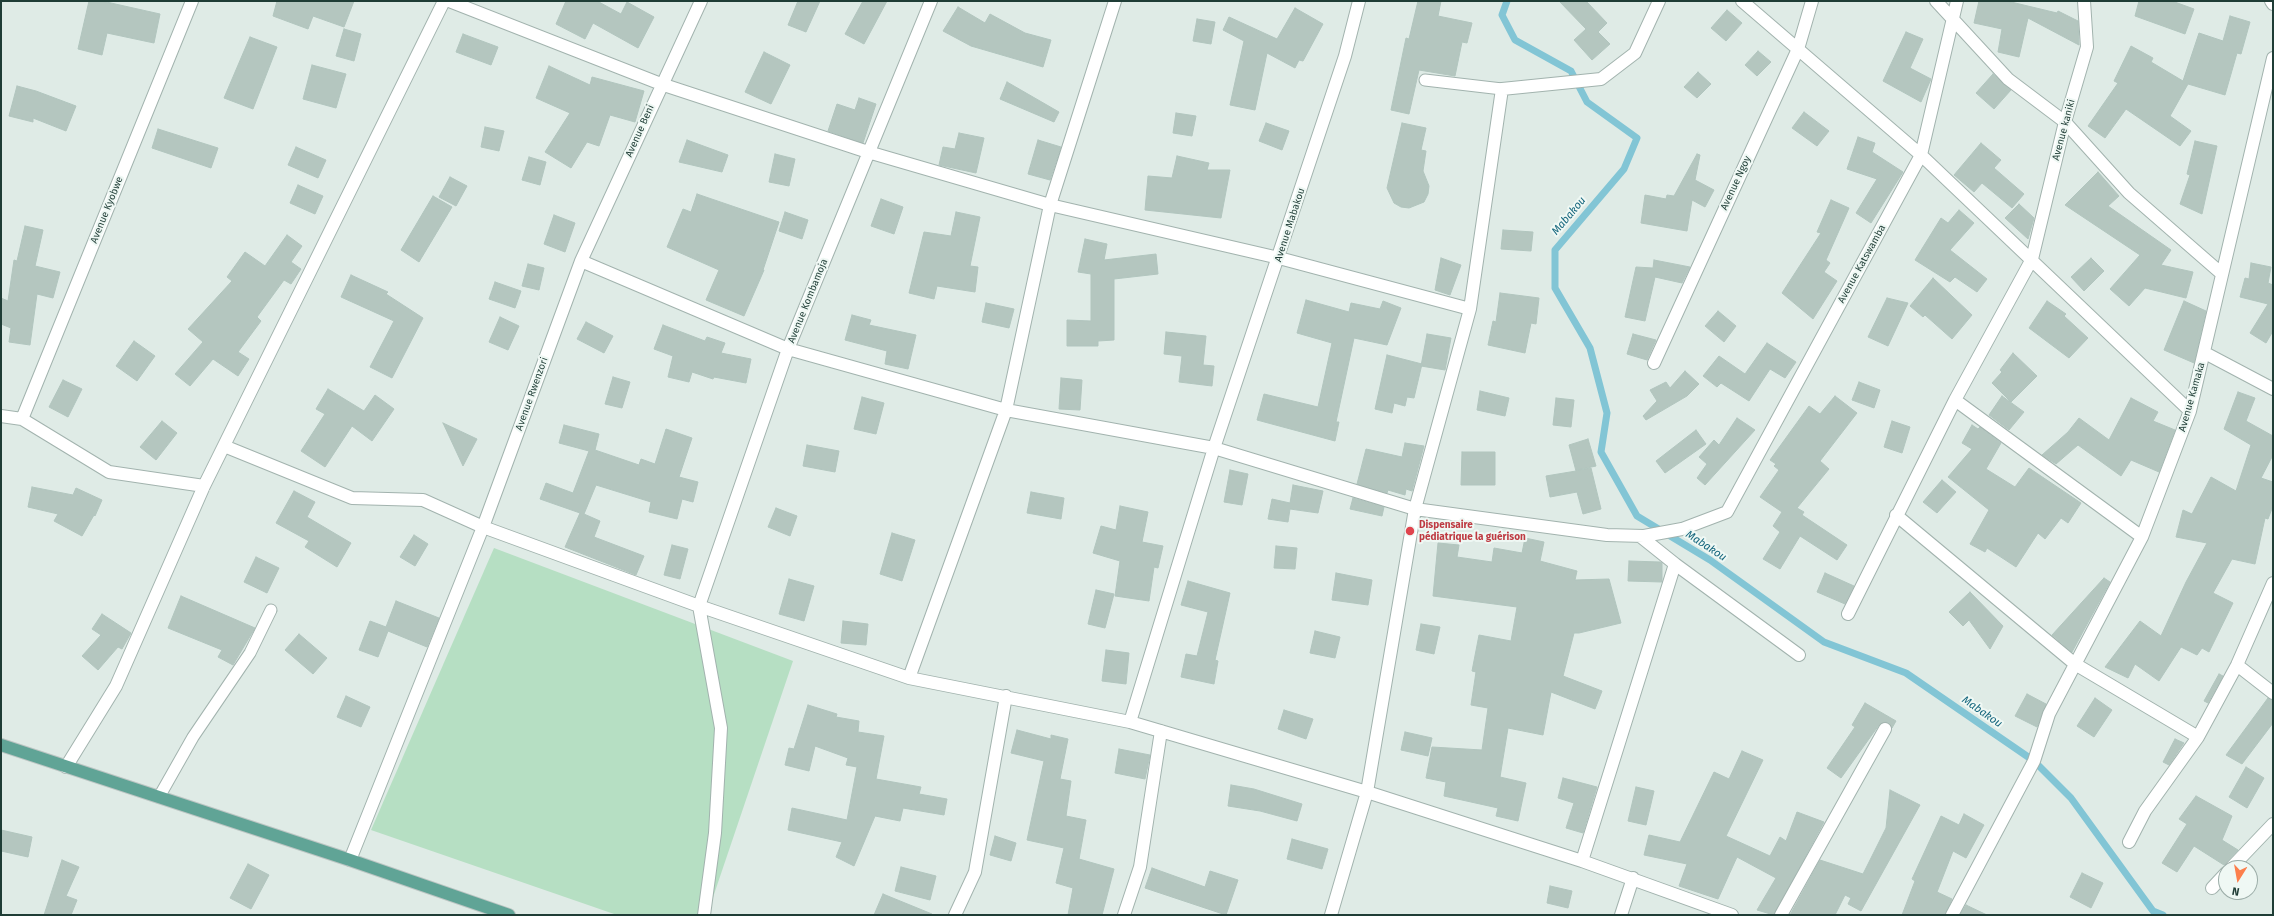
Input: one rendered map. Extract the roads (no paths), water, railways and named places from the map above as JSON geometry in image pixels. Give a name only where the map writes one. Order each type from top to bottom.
[{"type":"main road","points":[[1,745],[350,860],[509,915]]},
{"type":"street","name":"Avenue Kyobwe","points":[[22,419],[192,1]]},
{"type":"street","points":[[66,767],[116,686],[204,486],[444,1]]},
{"type":"street","points":[[449,1],[661,84],[868,152],[1050,205],[1279,258],[1470,309]]},
{"type":"street","name":"Avenue Beni","points":[[581,261],[661,84],[701,1]]},
{"type":"street","name":"Avenue Kombamoja","points":[[699,606],[788,350],[931,1]]},
{"type":"street","points":[[910,678],[1006,410],[1050,205],[1115,1]]},
{"type":"street","name":"Avenue Mabakou","points":[[1130,722],[1214,448],[1279,258],[1345,56],[1359,1]]},
{"type":"street","points":[[1331,915],[1367,792],[1415,509],[1470,309],[1502,89],[1601,79],[1635,53],[1659,1]]},
{"type":"street","points":[[1742,1],[1921,155],[2190,411]]},
{"type":"street","name":"Avenue Ngoy","points":[[1654,363],[1798,49],[1812,1]]},
{"type":"street","points":[[1936,1],[1952,21],[2008,79],[2065,122],[2129,193],[2222,274]]},
{"type":"street","name":"Avenue Katswamba","points":[[1642,536],[1682,529],[1727,512],[1921,155],[1957,1]]},
{"type":"street","name":"Avenue kaniki","points":[[1848,614],[1896,515],[1955,400],[2032,259],[2065,122],[2086,47],[2084,1]]},
{"type":"street","points":[[2270,1],[2273,4]]},
{"type":"street","name":"Avenue Kamaka","points":[[1952,915],[2034,762],[2050,714],[2142,536],[2190,411],[2205,353],[2273,58]]},
{"type":"street","points":[[581,261],[788,350],[1006,410],[1214,448],[1415,509],[1607,535],[1642,536],[1675,564],[1799,655]]},
{"type":"street","name":"Avenue Rwenzori","points":[[350,860],[483,527],[581,261]]},
{"type":"street","points":[[2205,353],[2273,389]]},
{"type":"street","points":[[1955,400],[2142,536]]},
{"type":"street","points":[[1,416],[22,419],[110,472],[204,486]]},
{"type":"street","points":[[224,446],[352,498],[423,500],[483,527],[699,606],[910,678],[1130,722],[1367,792],[1633,878],[1732,915]]},
{"type":"street","points":[[1896,515],[2075,664],[2198,737]]},
{"type":"street","points":[[1582,861],[1675,564]]},
{"type":"street","points":[[2129,842],[2145,810],[2198,737],[2237,665],[2273,583]]},
{"type":"street","points":[[699,606],[721,728],[716,833],[704,915]]},
{"type":"street","points":[[2237,665],[2273,693]]},
{"type":"street","points":[[955,915],[975,872],[1006,696]]},
{"type":"street","points":[[1782,915],[1885,729]]},
{"type":"street","points":[[1124,915],[1140,868],[1161,731]]},
{"type":"street","points":[[2239,860],[2273,824]]},
{"type":"street","points":[[1620,915],[1633,878]]},
{"type":"street","points":[[2212,888],[2218,882]]},
{"type":"lane","points":[[1425,80],[1502,89]]},
{"type":"lane","points":[[159,797],[193,737],[250,653],[271,610]]},
{"type":"waterway","name":"Mabakou","points":[[1507,1],[1502,15],[1515,40],[1571,71],[1587,102],[1637,138],[1624,169],[1555,250],[1555,288],[1590,348],[1607,413],[1601,452],[1637,516],[1710,560],[1824,642],[1906,673],[2034,761],[2071,798],[2153,911],[2163,915]]},
{"type":"place","name":"Dispensaire pédiatrique la guérison","points":[[1410,531]]}]
